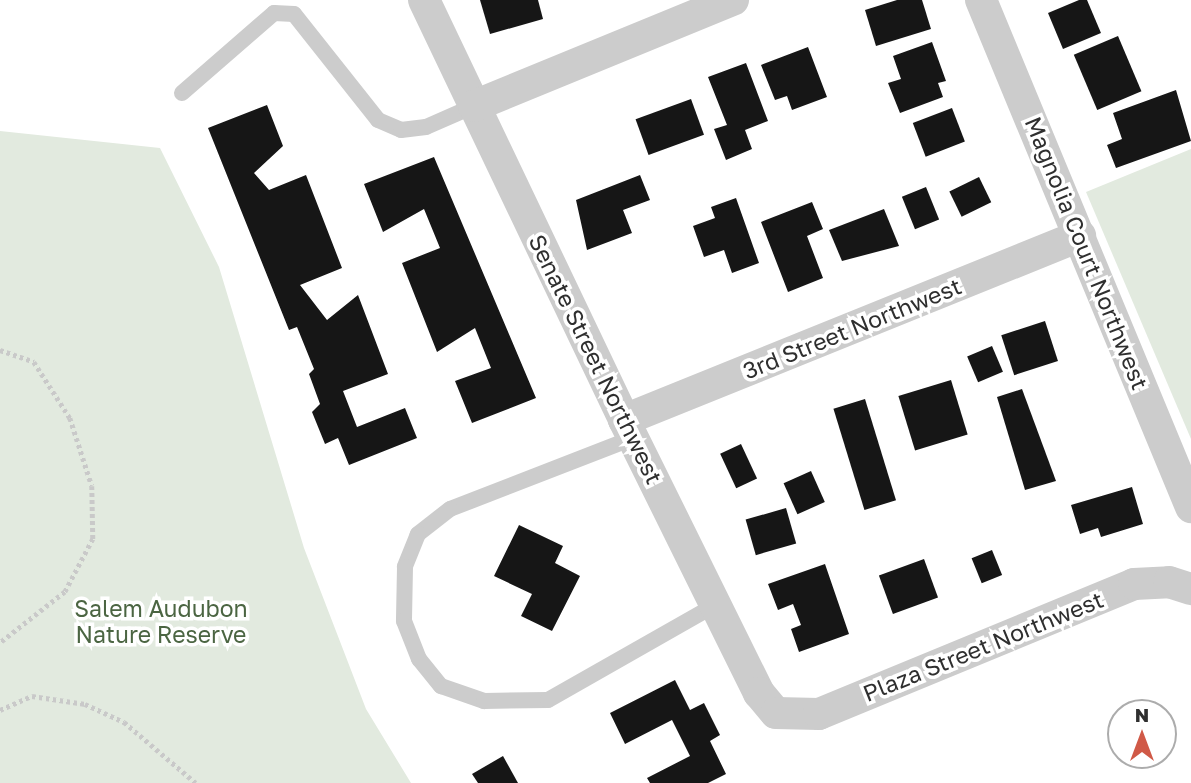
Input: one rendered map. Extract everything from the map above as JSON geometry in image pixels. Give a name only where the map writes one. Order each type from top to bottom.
[{"type":"street","name":"Senate Street Northwest","points":[[425,0],[715,605],[776,713]]},
{"type":"street","points":[[474,106],[733,0]]},
{"type":"street","name":"Magnolia Court Northwest","points":[[981,0],[1191,507]]},
{"type":"street","name":"3rd Street Northwest","points":[[629,429],[1080,236]]},
{"type":"street","name":"Plaza Street Northwest","points":[[776,713],[819,713],[1134,584],[1169,582],[1191,589]]},
{"type":"lane","points":[[182,93],[274,13],[294,14],[378,120],[401,130],[426,127],[474,106]]},
{"type":"lane","points":[[629,429],[450,509],[418,534],[405,567],[404,621],[418,659],[441,686],[484,701],[548,700],[715,605]]},
{"type":"path","points":[[0,350],[34,362],[70,418],[92,486],[93,539],[65,592],[0,643]]},
{"type":"path","points":[[0,710],[32,696],[85,704],[124,722],[196,783]]},
{"type":"green space","name":"Salem Audubon Nature Reserve","points":[[0,131],[160,148],[219,267],[304,548],[366,709],[411,783],[0,783]]},
{"type":"green space","points":[[1191,149],[1191,439],[1086,192]]},
{"type":"building","points":[[480,0],[538,0],[543,19],[490,34]]},
{"type":"building","points":[[897,0],[922,0],[931,29],[876,46],[865,10]]},
{"type":"building","points":[[1079,0],[1087,0],[1101,33],[1063,49],[1048,13]]},
{"type":"building","points":[[1118,36],[1141,91],[1097,110],[1074,55]]},
{"type":"building","points":[[932,42],[946,81],[938,83],[943,97],[900,113],[888,83],[901,79],[893,56]]},
{"type":"building","points":[[808,47],[827,97],[792,110],[787,96],[775,100],[761,65]]},
{"type":"building","points":[[746,63],[768,121],[745,130],[752,149],[726,160],[714,129],[727,125],[708,77]]},
{"type":"building","points":[[1176,90],[1191,141],[1116,168],[1107,145],[1122,139],[1113,113]]},
{"type":"building","points":[[691,99],[704,135],[649,155],[636,119]]},
{"type":"building","points":[[267,105],[283,146],[254,173],[269,190],[306,175],[342,268],[300,285],[327,320],[358,295],[388,374],[343,391],[357,427],[405,408],[417,438],[349,465],[338,438],[325,444],[312,412],[320,404],[309,374],[314,369],[297,327],[289,330],[208,128]]},
{"type":"building","points":[[952,108],[965,142],[926,157],[913,123]]},
{"type":"building","points":[[434,157],[536,398],[472,423],[455,381],[491,368],[475,328],[437,352],[402,263],[440,248],[424,209],[383,232],[364,184]]},
{"type":"building","points":[[640,175],[650,200],[623,210],[632,233],[587,250],[576,200]]},
{"type":"building","points":[[979,177],[991,202],[962,217],[949,191]]},
{"type":"building","points":[[926,187],[939,219],[915,229],[902,197]]},
{"type":"building","points":[[736,198],[759,263],[732,273],[724,250],[704,257],[693,226],[715,218],[711,207]]},
{"type":"building","points":[[812,202],[823,229],[807,236],[823,278],[788,292],[761,222]]},
{"type":"building","points":[[884,209],[899,246],[842,261],[829,230]]},
{"type":"building","points":[[1045,321],[1058,361],[1014,375],[1001,335]]},
{"type":"building","points":[[992,346],[1003,372],[978,382],[967,357]]},
{"type":"building","points":[[951,380],[968,435],[915,451],[898,396]]},
{"type":"building","points":[[1022,389],[1056,481],[1025,490],[997,397]]},
{"type":"building","points":[[865,399],[896,500],[864,510],[833,409]]},
{"type":"building","points":[[741,444],[757,478],[736,488],[720,454]]},
{"type":"building","points":[[811,471],[825,502],[797,514],[784,483]]},
{"type":"building","points":[[1132,487],[1143,524],[1101,537],[1098,528],[1080,534],[1071,505]]},
{"type":"building","points":[[786,508],[796,544],[756,555],[746,520]]},
{"type":"building","points":[[519,525],[563,546],[555,563],[580,576],[552,631],[521,616],[532,594],[494,576]]},
{"type":"building","points":[[992,550],[1002,575],[982,583],[972,558]]},
{"type":"building","points":[[924,559],[938,598],[893,614],[879,575]]},
{"type":"building","points":[[825,564],[849,634],[799,652],[791,629],[801,625],[793,604],[778,610],[768,584]]},
{"type":"building","points":[[675,680],[690,710],[704,703],[720,735],[710,741],[726,774],[708,783],[650,783],[647,778],[690,756],[672,720],[625,744],[610,713]]},
{"type":"building","points":[[503,756],[518,783],[478,783],[472,774]]}]
